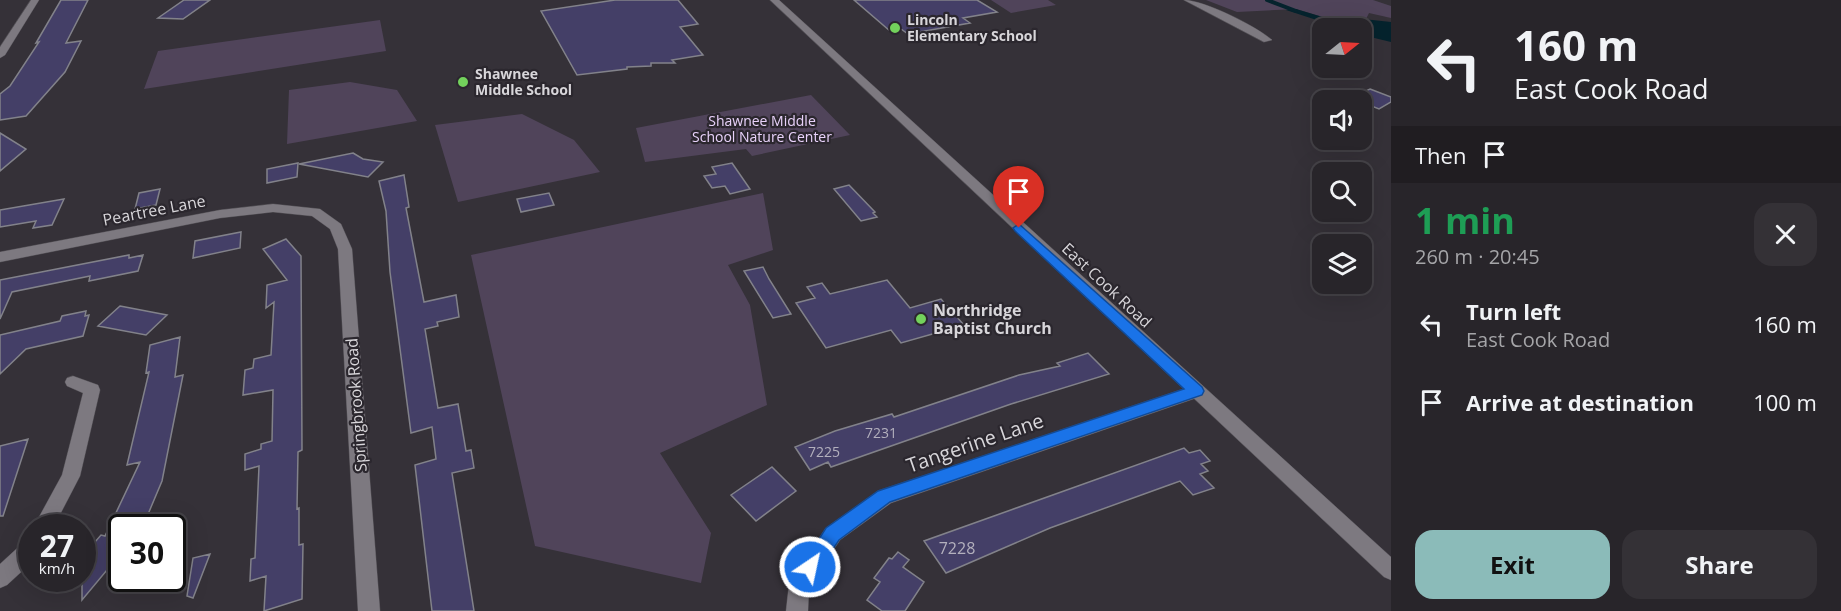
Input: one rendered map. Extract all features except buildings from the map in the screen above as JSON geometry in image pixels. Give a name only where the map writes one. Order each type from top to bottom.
[{"type":"street","points":[[0,55],[35,0]]},
{"type":"street","name":"East Cook Road","points":[[774,0],[1391,570]]},
{"type":"street","points":[[1188,0],[1216,12],[1267,40]]},
{"type":"street","name":"Peartree Lane","points":[[0,257],[220,214],[273,208],[315,212]]},
{"type":"street","name":"Springbrook Road","points":[[315,212],[336,227],[345,249],[369,611]]},
{"type":"street","points":[[51,514],[72,476],[92,390],[73,382]]},
{"type":"street","name":"Tangerine Lane","points":[[797,611],[799,584],[833,534],[885,497],[1196,391]]},
{"type":"street","points":[[0,578],[18,561]]},
{"type":"green space","points":[[991,0],[1048,0],[1056,5],[1011,13]]},
{"type":"green space","points":[[1206,0],[1373,0],[1391,6],[1391,18],[1369,13],[1366,18],[1326,18],[1296,9],[1237,12]]},
{"type":"green space","points":[[380,20],[386,51],[144,89],[158,51]]},
{"type":"green space","points":[[350,82],[397,90],[417,121],[287,144],[289,90]]},
{"type":"green space","name":"Shawnee Middle School Nature Center","points":[[811,95],[850,135],[752,156],[746,149],[645,162],[636,128]]},
{"type":"green space","points":[[522,114],[574,140],[600,172],[458,202],[435,125]]},
{"type":"green space","points":[[763,193],[773,250],[728,265],[750,305],[767,405],[660,453],[711,533],[701,583],[535,546],[471,255]]},
{"type":"water","points":[[1296,9],[1326,18],[1312,19],[1286,10]]},
{"type":"water","points":[[1372,20],[1391,22],[1391,42],[1372,37]]},
{"type":"waterway","points":[[1267,0],[1296,11]]},
{"type":"place","name":"Lincoln Elementary School","points":[[895,28]]},
{"type":"place","name":"Shawnee Middle School","points":[[463,82]]},
{"type":"place","name":"Northridge Baptist Church","points":[[921,319]]},
{"type":"route","points":[[810,567],[833,534],[885,497],[1196,391],[1019,228]]}]
